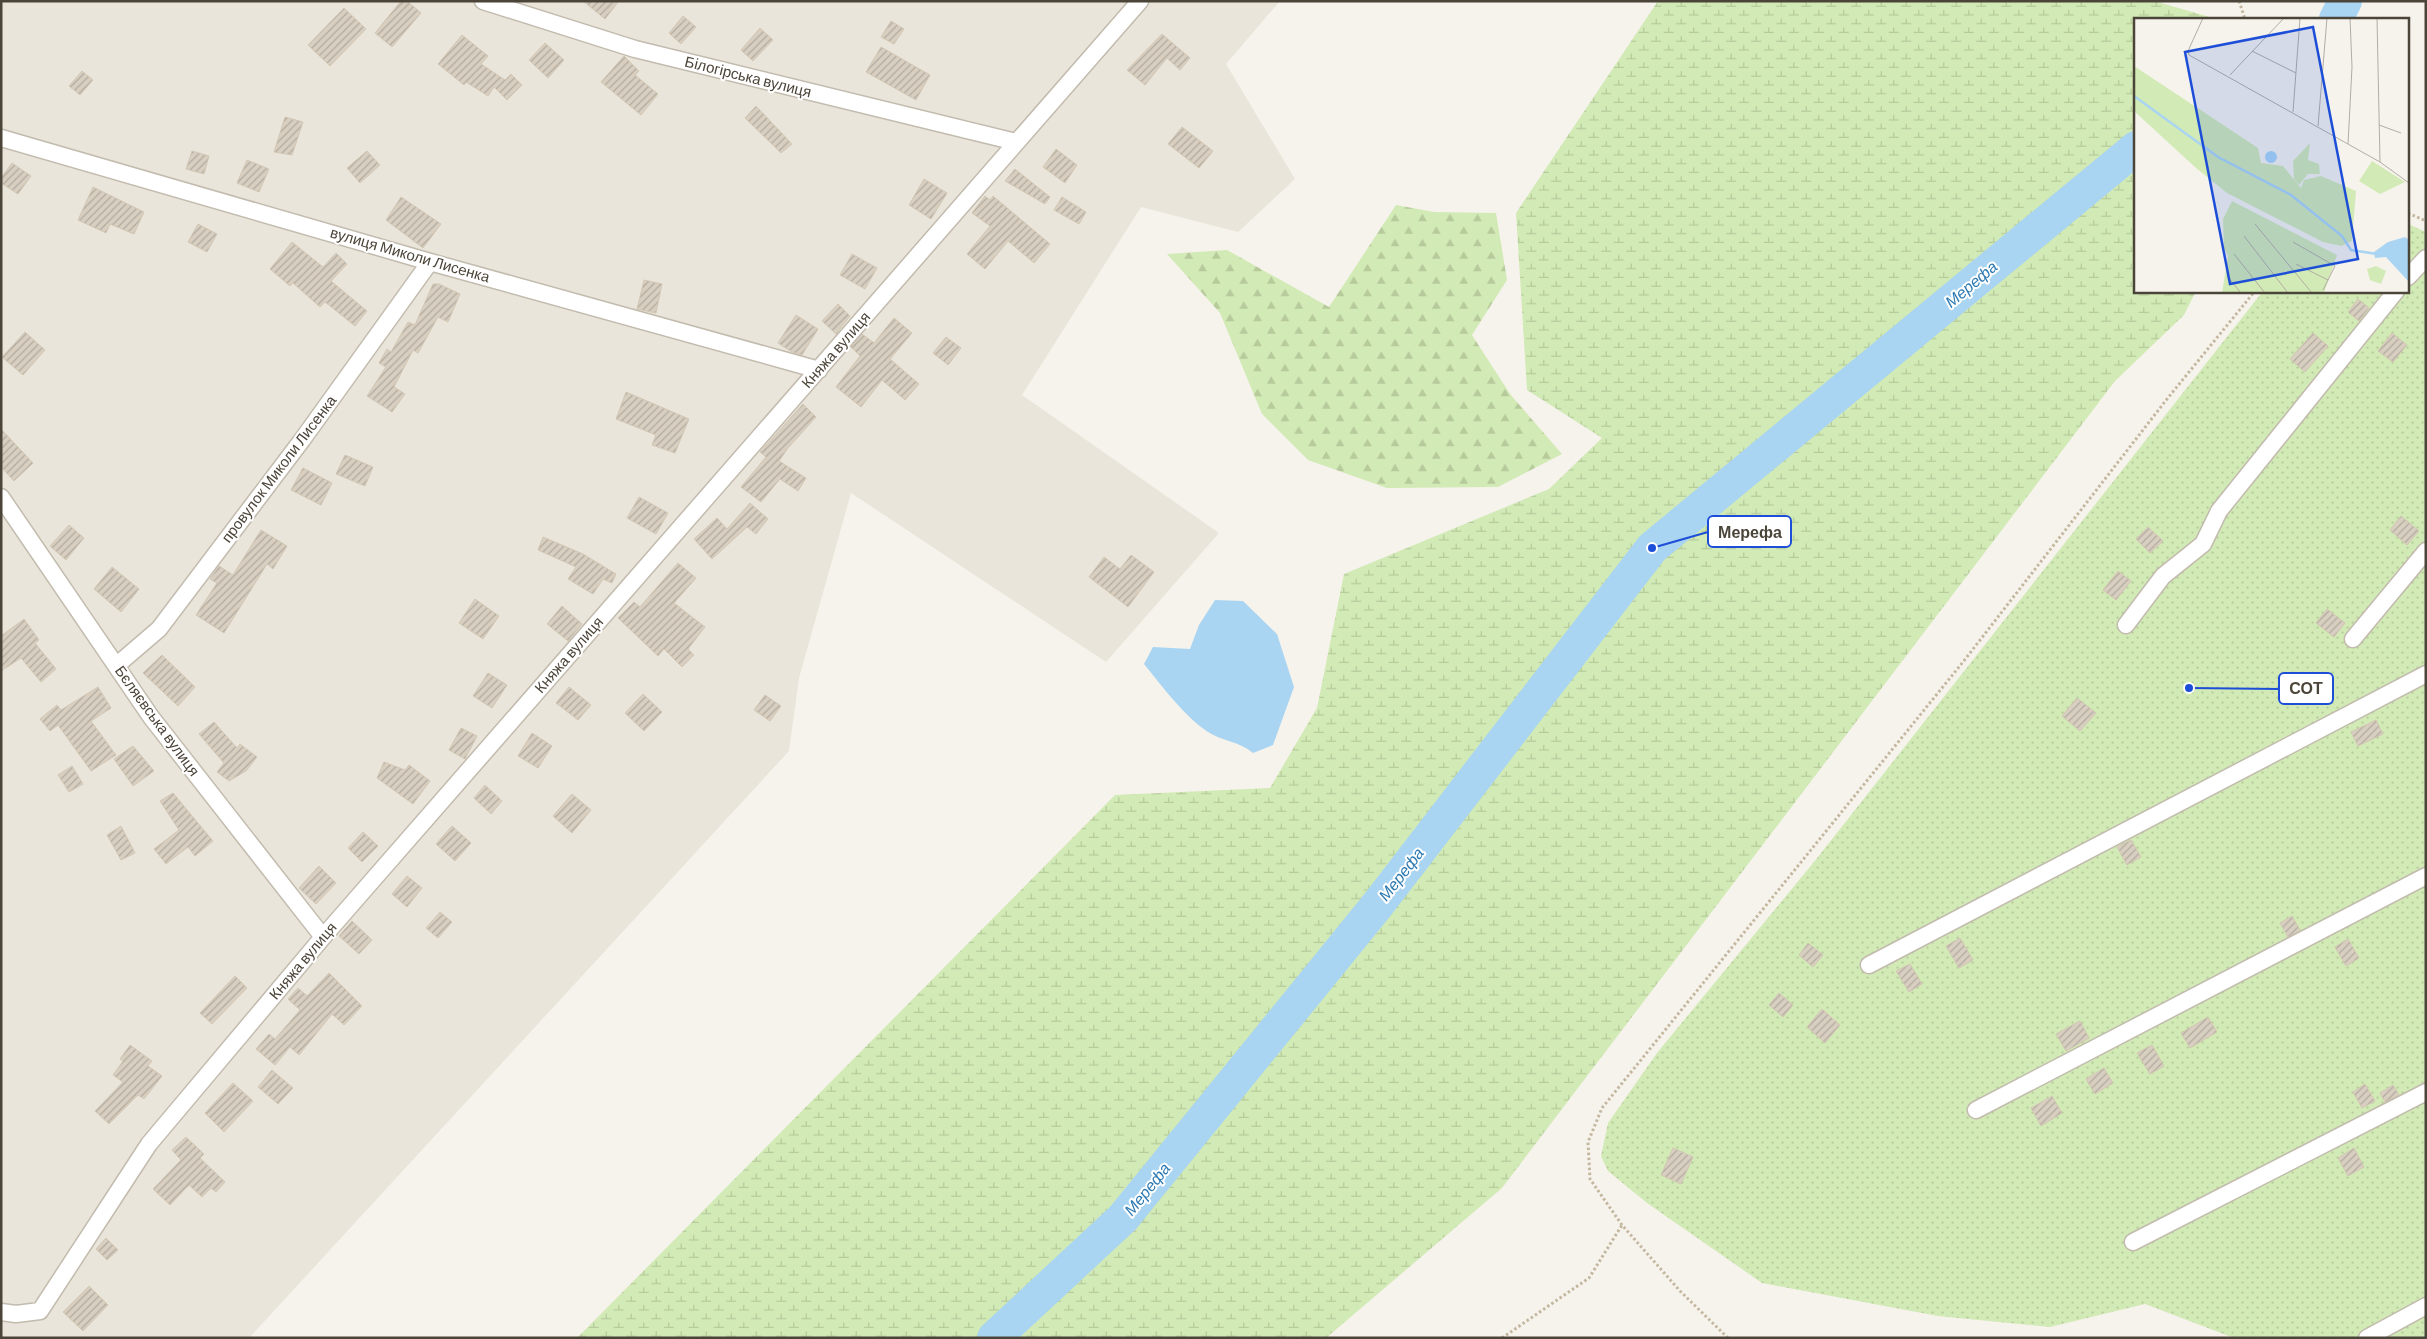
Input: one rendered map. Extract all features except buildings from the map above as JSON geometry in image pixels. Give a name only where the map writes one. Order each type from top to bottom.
[{"type":"street","name":"Білогірська вулиця","points":[[483,1],[635,49],[1016,142]]},
{"type":"street","name":"Княжа вулиця","points":[[9,1313],[40,1311],[149,1144],[323,937],[1140,1]]},
{"type":"street","name":"вулиця Миколи Лисенка","points":[[1,138],[430,262],[819,370]]},
{"type":"street","points":[[2410,274],[2426,258]]},
{"type":"street","name":"провулок Миколи Лисенка","points":[[116,665],[159,630],[296,448],[430,262]]},
{"type":"street","points":[[2126,625],[2163,576],[2203,544],[2219,511],[2395,292]]},
{"type":"street","name":"Бєляєвська вулиця","points":[[1,497],[151,717],[323,937]]},
{"type":"street","points":[[2353,639],[2426,551]]},
{"type":"street","points":[[1869,965],[2426,674]]},
{"type":"street","points":[[1976,1110],[2426,876]]},
{"type":"street","points":[[2133,1242],[2426,1092]]},
{"type":"street","points":[[2367,1338],[2426,1306]]},
{"type":"path","points":[[2239,1],[2245,18]]},
{"type":"path","points":[[2410,214],[2426,220]]},
{"type":"path","points":[[1728,1338],[1680,1291],[1622,1225],[1590,1179],[1588,1142],[1602,1108],[1963,662],[2161,407],[2254,292]]},
{"type":"path","points":[[1502,1338],[1589,1278],[1622,1225]]},
{"type":"shaded area","points":[[1,1],[1280,1],[1226,64],[1295,179],[1238,232],[1141,207],[1022,395],[1219,533],[1106,662],[851,493],[799,678],[789,751],[249,1338],[1,1338]]},
{"type":"green space","points":[[1658,1],[2154,1],[2214,18],[2134,18],[2134,292],[2196,292],[2184,315],[2115,381],[1502,1188],[1326,1338],[577,1338],[1115,795],[1270,788],[1317,708],[1344,574],[1549,489],[1602,438],[1527,390],[1516,213]]},
{"type":"green space","points":[[1396,205],[1434,212],[1496,213],[1507,280],[1472,335],[1510,394],[1562,454],[1498,487],[1387,488],[1308,460],[1262,414],[1220,313],[1167,254],[1227,250],[1329,307]]},
{"type":"green space","points":[[2410,225],[2426,232],[2426,1338],[2234,1338],[2145,1304],[2050,1327],[1938,1316],[1762,1283],[1647,1203],[1608,1171],[1601,1156],[1608,1123],[1657,1053],[1818,857],[2262,292],[2410,292]]},
{"type":"water","points":[[1215,600],[1243,601],[1277,634],[1294,687],[1273,745],[1253,753],[1242,746],[1213,735],[1190,718],[1144,664],[1153,647],[1190,649],[1199,625]]},
{"type":"waterway","name":"Мерефа","points":[[2336,18],[2345,1]]},
{"type":"waterway","name":"Мерефа","points":[[994,1338],[1123,1218],[1379,903],[1652,548],[2134,150]]},
{"type":"place","name":"Мерефа","points":[[1652,548]]},
{"type":"place","name":"СОТ","points":[[2189,688]]}]
